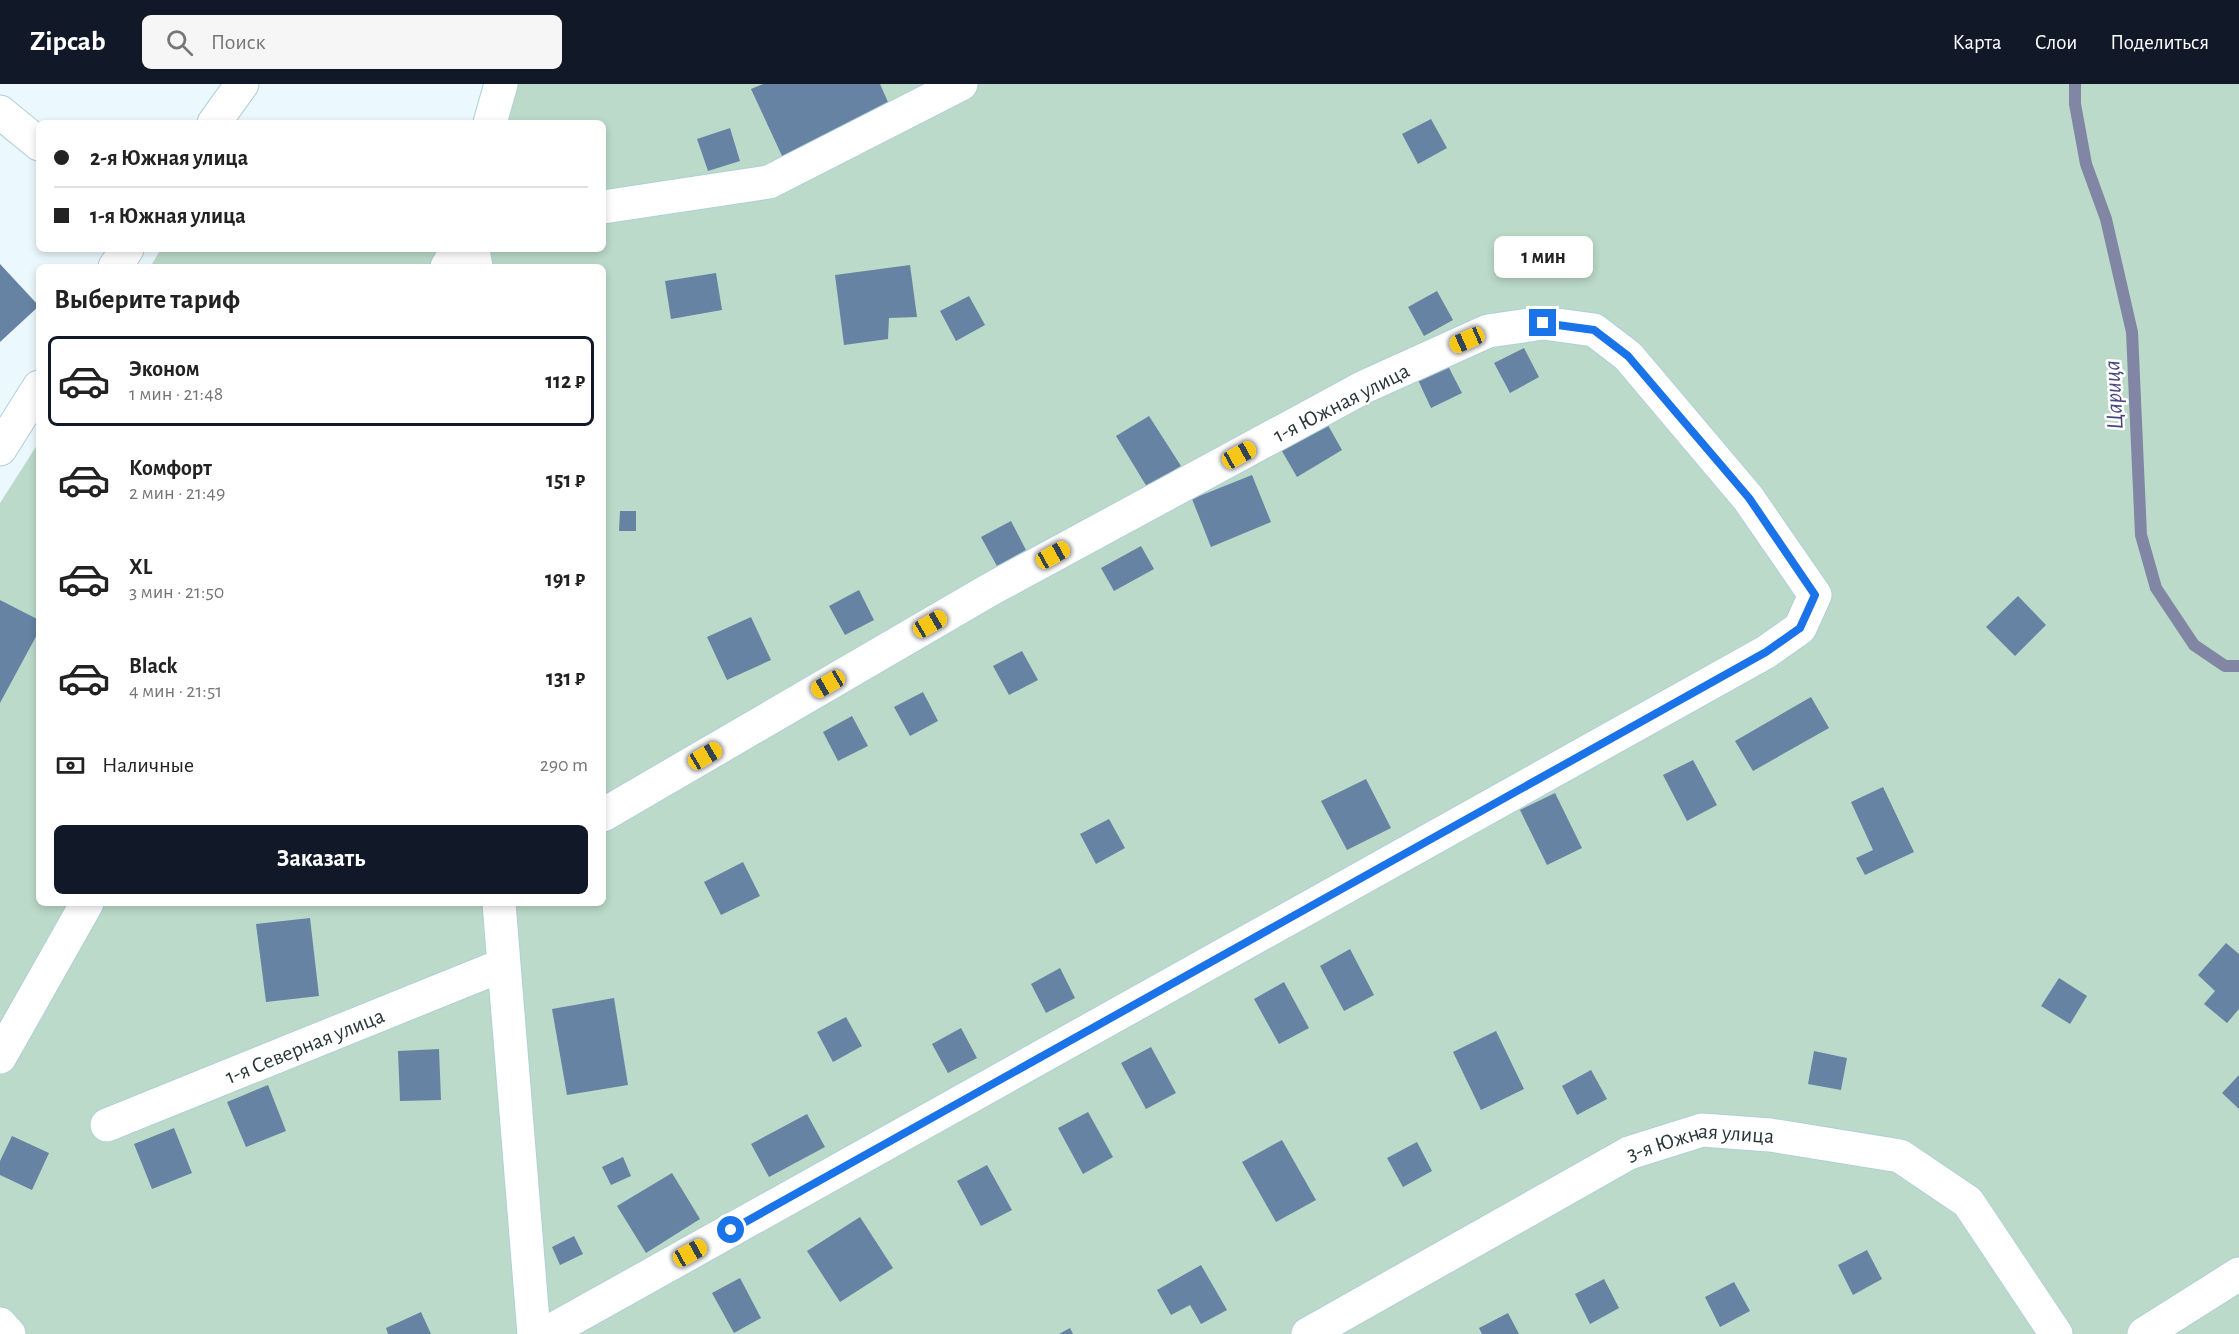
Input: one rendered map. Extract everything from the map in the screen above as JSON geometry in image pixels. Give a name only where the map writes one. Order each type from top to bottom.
[{"type":"street","points":[[216,120],[242,84]]},
{"type":"street","points":[[491,120],[501,84]]},
{"type":"street","points":[[606,207],[769,182],[944,88]]},
{"type":"street","points":[[0,112],[36,142]]},
{"type":"street","name":"1-я Южная улица","points":[[545,1334],[1756,658],[1800,628],[1815,595],[1749,498],[1628,356],[1594,330],[1543,323],[1488,331],[1364,387],[991,589],[606,813]]},
{"type":"street","points":[[0,448],[36,392]]},
{"type":"street","points":[[0,1057],[85,906]]},
{"type":"street","points":[[498,906],[534,1334]]},
{"type":"street","name":"1-я Северная улица","points":[[107,1125],[503,965]]},
{"type":"street","name":"3-я Южная улица","points":[[1308,1334],[1629,1153],[1702,1130],[1770,1136],[1900,1156],[1968,1202],[2056,1334]]},
{"type":"street","points":[[2144,1334],[2239,1274]]},
{"type":"street","points":[[0,1324],[9,1334]]},
{"type":"green space","points":[[514,84],[2239,84],[2239,1334],[0,1334],[0,503],[36,447],[36,906],[606,906],[606,264],[152,264],[159,252],[606,252],[606,120],[506,120]]},
{"type":"building","points":[[763,84],[880,84],[891,109],[783,158],[751,89]]},
{"type":"building","points":[[1431,119],[1447,148],[1418,164],[1402,134]]},
{"type":"building","points":[[730,128],[740,161],[708,171],[697,139]]},
{"type":"building","points":[[0,264],[36,303],[36,309],[0,342]]},
{"type":"building","points":[[910,265],[917,317],[889,318],[888,339],[844,345],[835,275]]},
{"type":"building","points":[[716,273],[722,310],[671,319],[665,281]]},
{"type":"building","points":[[1437,291],[1453,320],[1424,336],[1408,307]]},
{"type":"building","points":[[969,296],[985,325],[956,341],[940,311]]},
{"type":"building","points":[[1524,348],[1539,377],[1510,393],[1494,363]]},
{"type":"building","points":[[1448,366],[1462,393],[1431,408],[1418,380]]},
{"type":"building","points":[[1149,416],[1181,466],[1147,487],[1116,436]]},
{"type":"building","points":[[1325,420],[1342,450],[1297,477],[1279,446]]},
{"type":"building","points":[[1252,475],[1271,522],[1211,547],[1192,499]]},
{"type":"building","points":[[620,511],[636,511],[636,531],[619,531]]},
{"type":"building","points":[[1011,521],[1026,550],[997,566],[981,537]]},
{"type":"building","points":[[1141,546],[1154,569],[1114,591],[1101,568]]},
{"type":"building","points":[[859,590],[874,620],[845,635],[829,606]]},
{"type":"building","points":[[2018,596],[2046,625],[2015,656],[1986,627]]},
{"type":"building","points":[[0,600],[36,618],[36,637],[0,703]]},
{"type":"building","points":[[751,617],[771,660],[727,680],[707,637]]},
{"type":"building","points":[[1022,651],[1038,680],[1009,695],[993,666]]},
{"type":"building","points":[[923,692],[938,721],[910,736],[894,707]]},
{"type":"building","points":[[1811,697],[1829,728],[1753,771],[1735,741]]},
{"type":"building","points":[[852,716],[868,746],[838,761],[823,732]]},
{"type":"building","points":[[1693,760],[1717,805],[1687,821],[1663,775]]},
{"type":"building","points":[[1366,779],[1391,828],[1347,850],[1321,801]]},
{"type":"building","points":[[1883,787],[1914,852],[1865,875],[1856,858],[1873,850],[1851,802]]},
{"type":"building","points":[[1555,793],[1582,848],[1547,865],[1520,810]]},
{"type":"building","points":[[1109,819],[1125,848],[1096,864],[1080,834]]},
{"type":"building","points":[[743,862],[760,896],[721,915],[704,882]]},
{"type":"building","points":[[310,918],[319,996],[266,1002],[256,924]]},
{"type":"building","points":[[2226,943],[2239,954],[2239,1009],[2227,1023],[2204,1004],[2215,991],[2198,975]]},
{"type":"building","points":[[1350,949],[1374,995],[1344,1011],[1320,966]]},
{"type":"building","points":[[1060,968],[1075,998],[1046,1013],[1031,984]]},
{"type":"building","points":[[2059,978],[2087,996],[2070,1024],[2041,1006]]},
{"type":"building","points":[[1284,982],[1309,1028],[1279,1044],[1254,999]]},
{"type":"building","points":[[614,998],[628,1085],[567,1095],[552,1009]]},
{"type":"building","points":[[846,1017],[862,1046],[833,1062],[817,1032]]},
{"type":"building","points":[[961,1028],[977,1058],[948,1073],[932,1044]]},
{"type":"building","points":[[1496,1031],[1524,1089],[1481,1110],[1453,1052]]},
{"type":"building","points":[[1151,1047],[1176,1093],[1146,1109],[1121,1063]]},
{"type":"building","points":[[439,1049],[441,1100],[400,1101],[398,1051]]},
{"type":"building","points":[[1814,1051],[1847,1058],[1841,1090],[1808,1084]]},
{"type":"building","points":[[1591,1070],[1607,1099],[1577,1115],[1562,1086]]},
{"type":"building","points":[[2239,1075],[2239,1109],[2222,1093]]},
{"type":"building","points":[[268,1085],[286,1131],[246,1147],[227,1102]]},
{"type":"building","points":[[1088,1112],[1113,1157],[1083,1174],[1058,1128]]},
{"type":"building","points":[[807,1114],[825,1147],[769,1177],[751,1144]]},
{"type":"building","points":[[174,1128],[192,1173],[152,1189],[134,1144]]},
{"type":"building","points":[[12,1136],[49,1153],[32,1190],[0,1175],[0,1161]]},
{"type":"building","points":[[1282,1140],[1316,1200],[1276,1222],[1242,1162]]},
{"type":"building","points":[[1417,1142],[1432,1171],[1403,1187],[1387,1158]]},
{"type":"building","points":[[623,1157],[631,1176],[611,1185],[602,1167]]},
{"type":"building","points":[[987,1165],[1012,1210],[981,1226],[957,1181]]},
{"type":"building","points":[[672,1173],[700,1219],[646,1253],[617,1206]]},
{"type":"building","points":[[860,1217],[893,1268],[840,1302],[807,1251]]},
{"type":"building","points":[[574,1236],[583,1254],[560,1265],[552,1247]]},
{"type":"building","points":[[1867,1250],[1882,1279],[1853,1295],[1838,1265]]},
{"type":"building","points":[[1201,1265],[1227,1310],[1201,1324],[1190,1305],[1171,1315],[1157,1290]]},
{"type":"building","points":[[740,1278],[761,1318],[734,1333],[712,1293]]},
{"type":"building","points":[[1604,1279],[1619,1308],[1590,1324],[1575,1294]]},
{"type":"building","points":[[1734,1282],[1750,1311],[1720,1327],[1705,1297]]},
{"type":"building","points":[[421,1312],[431,1334],[388,1334],[386,1328]]},
{"type":"building","points":[[1508,1313],[1519,1334],[1482,1334],[1479,1328]]},
{"type":"building","points":[[1070,1328],[1073,1334],[1059,1334]]},
{"type":"waterway","name":"Царица","points":[[2075,84],[2075,104],[2086,164],[2106,219],[2132,332],[2141,535],[2156,588],[2194,645],[2225,666],[2239,666]]},
{"type":"route","points":[[731,1230],[1766,652],[1800,628],[1815,595],[1749,498],[1628,356],[1594,330],[1543,323]]}]
